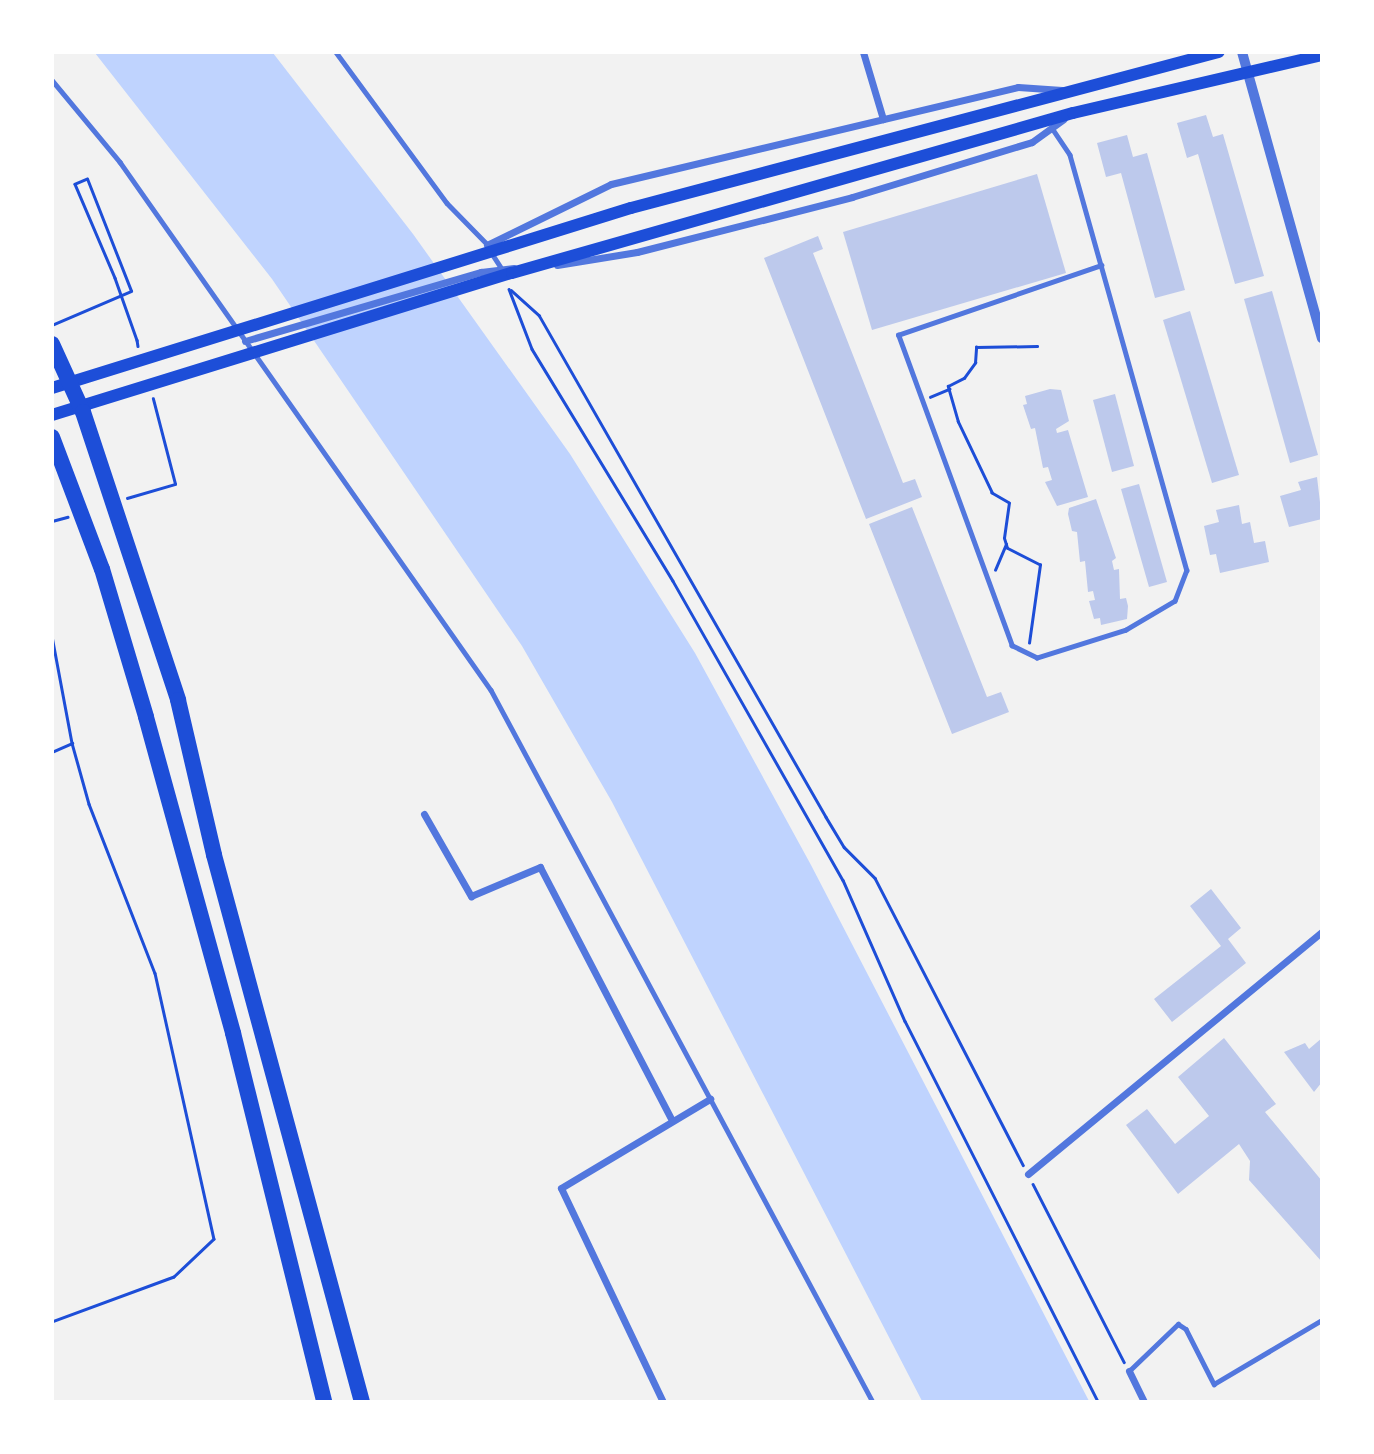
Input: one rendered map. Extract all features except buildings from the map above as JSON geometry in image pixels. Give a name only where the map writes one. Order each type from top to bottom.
[{"type":"highway","points":[[52,344],[83,412],[178,700],[214,855],[362,1402]]},
{"type":"highway","points":[[52,437],[102,569],[146,717],[233,1033],[324,1402]]},
{"type":"main road","points":[[52,388],[631,208],[1066,90],[1219,52]]},
{"type":"main road","points":[[52,415],[487,280],[1073,113],[1321,55]]},
{"type":"street","points":[[863,52],[883,119]]},
{"type":"street","points":[[1242,52],[1321,338]]},
{"type":"street","points":[[487,245],[611,184],[1018,87],[1066,90]]},
{"type":"street","points":[[245,341],[481,272],[593,261],[877,189],[1032,142],[1073,113]]},
{"type":"street","points":[[424,814],[471,896],[540,867],[672,1121]]},
{"type":"street","points":[[1028,1174],[1321,932]]},
{"type":"street","points":[[663,1402],[561,1188],[710,1099]]},
{"type":"street","points":[[1129,1371],[1144,1402]]},
{"type":"lane","points":[[336,52],[447,203],[487,245],[502,269]]},
{"type":"lane","points":[[52,80],[120,162],[491,690],[873,1402]]},
{"type":"lane","points":[[1052,128],[1070,155],[1101,265],[1186,570],[1175,601],[1126,630],[1037,658],[1012,646],[920,402],[898,335],[1101,265]]},
{"type":"lane","points":[[1129,1371],[1178,1324],[1186,1329],[1214,1384],[1321,1320]]},
{"type":"path","points":[[52,325],[131,291],[87,179],[75,184],[115,278],[139,351]]},
{"type":"path","points":[[502,269],[532,349],[673,581],[843,880],[905,1021],[1098,1402]]},
{"type":"path","points":[[509,288],[540,315],[826,817],[844,847],[875,878],[1129,1371]]},
{"type":"path","points":[[920,402],[949,389],[975,363],[976,347],[1037,346]]},
{"type":"path","points":[[949,389],[958,422],[992,493],[1009,503],[1006,544],[989,585]]},
{"type":"path","points":[[160,427],[175,484]]},
{"type":"path","points":[[1006,544],[1040,565],[1028,654]]},
{"type":"path","points":[[52,636],[72,743],[89,804],[155,972],[214,1239],[174,1277],[52,1322]]},
{"type":"path","points":[[52,752],[72,743]]},
{"type":"water","points":[[95,53],[273,53],[413,234],[570,454],[695,653],[811,865],[1089,1401],[922,1401],[612,802],[522,646],[272,279]]}]
